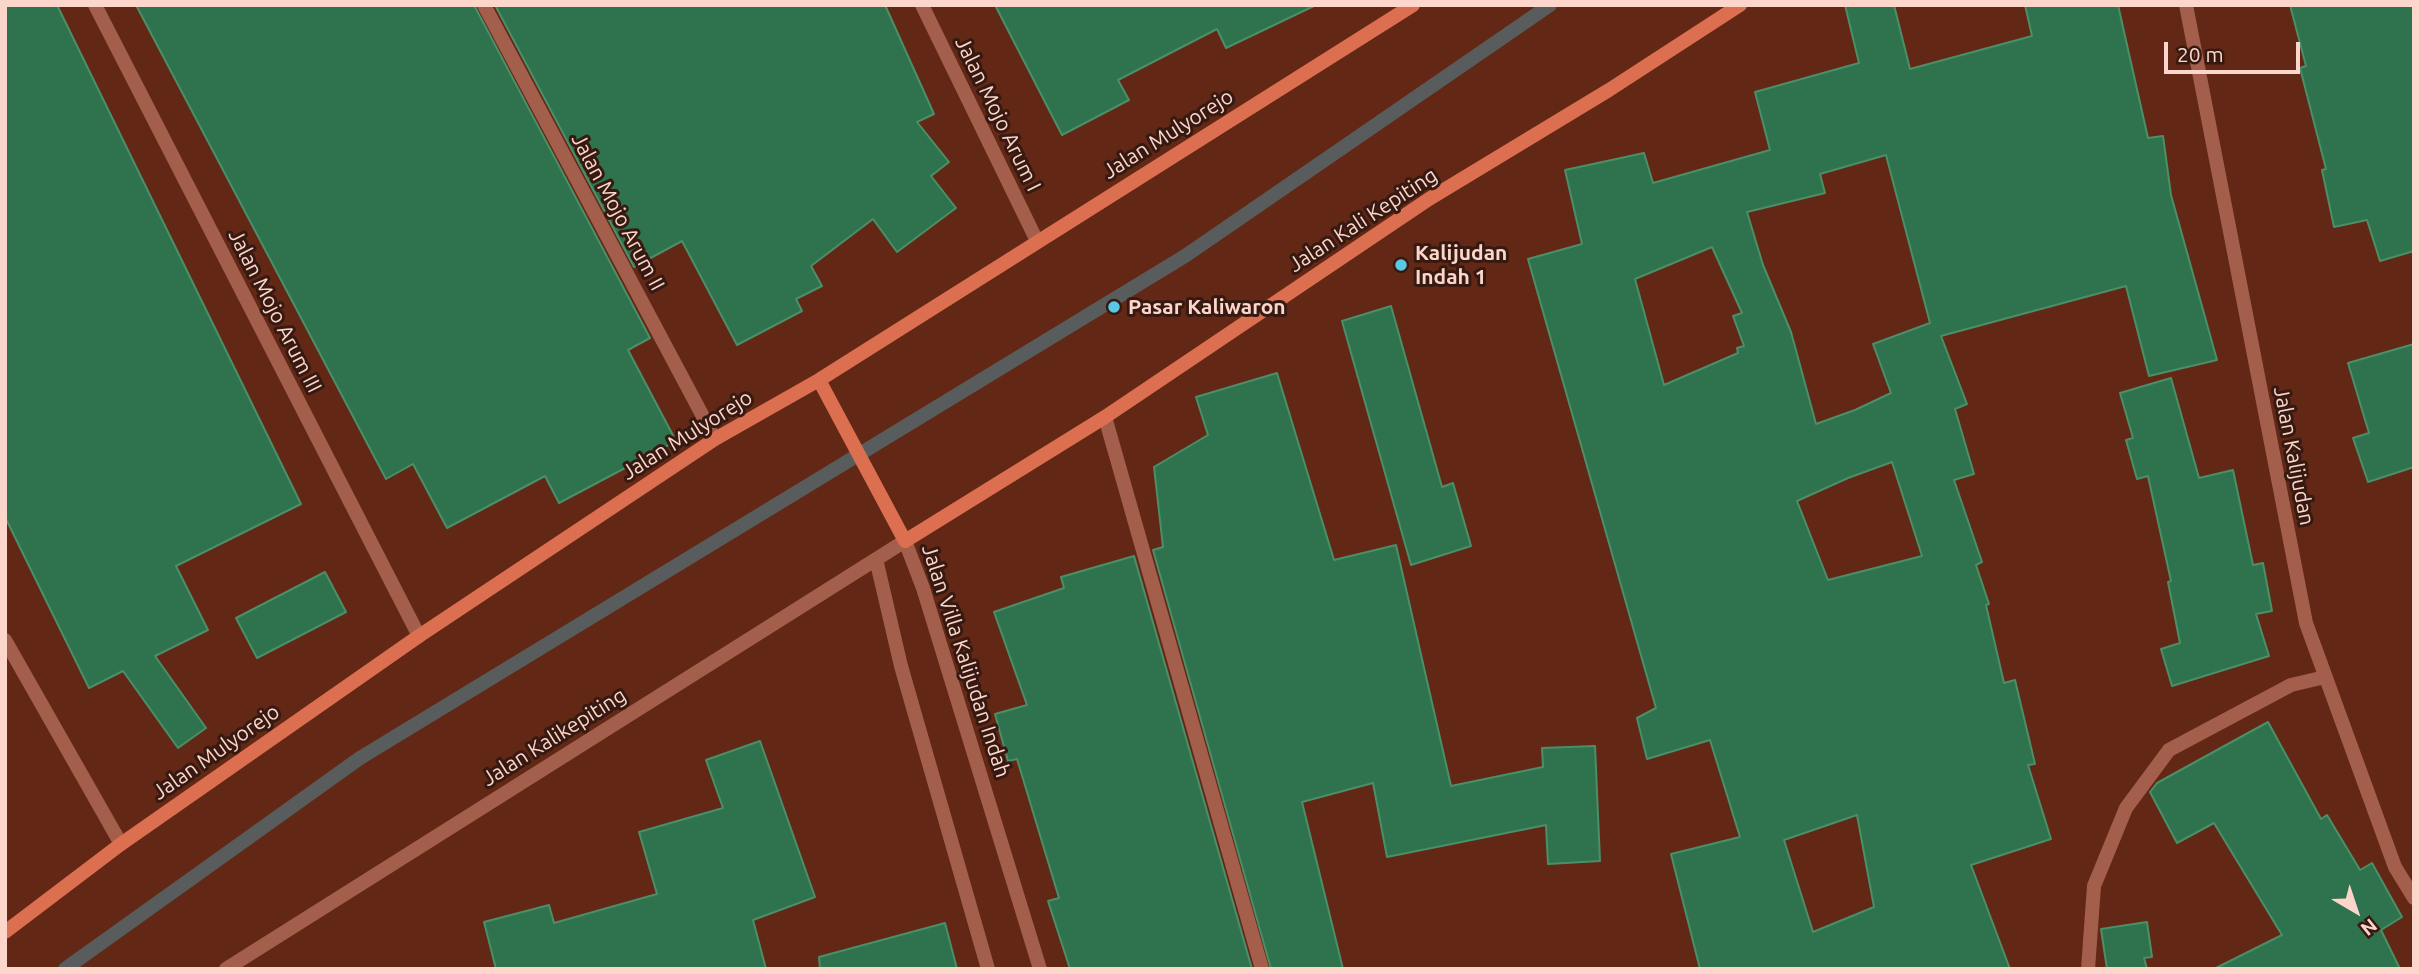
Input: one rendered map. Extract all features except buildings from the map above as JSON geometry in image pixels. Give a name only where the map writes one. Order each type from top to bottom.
[{"type":"main road","name":"Jalan Mulyorejo","points":[[5,932],[121,844],[419,636],[715,439],[819,380],[1413,5]]},
{"type":"main road","name":"Jalan Kali Kepiting","points":[[905,541],[1105,417],[1429,199],[1609,90],[1740,5]]},
{"type":"main road","name":"Jalan Villa Kalijudan Indah","points":[[819,380],[905,541]]},
{"type":"street","name":"Jalan Mojo Arum III","points":[[95,5],[419,636]]},
{"type":"street","name":"Jalan Mojo Arum II","points":[[484,5],[715,439]]},
{"type":"street","name":"Jalan Mojo Arum I","points":[[922,5],[1037,241]]},
{"type":"street","name":"Jalan Kalijudan","points":[[2186,5],[2306,623],[2395,867],[2414,898]]},
{"type":"street","points":[[1105,417],[1262,969]]},
{"type":"street","name":"Jalan Kalikepiting","points":[[226,969],[905,541]]},
{"type":"street","name":"Jalan Villa Kalijudan Indah","points":[[905,541],[923,588],[1040,969]]},
{"type":"street","points":[[876,559],[901,666],[988,969]]},
{"type":"street","points":[[5,640],[121,844]]},
{"type":"street","points":[[2088,969],[2094,886],[2126,808],[2169,750],[2291,685],[2325,677]]},
{"type":"waterway","points":[[65,969],[360,758],[1185,256],[1550,5]]},
{"type":"place","name":"Kalijudan Indah 1","points":[[1401,265]]},
{"type":"place","name":"Pasar Kaliwaron","points":[[1114,307]]}]
